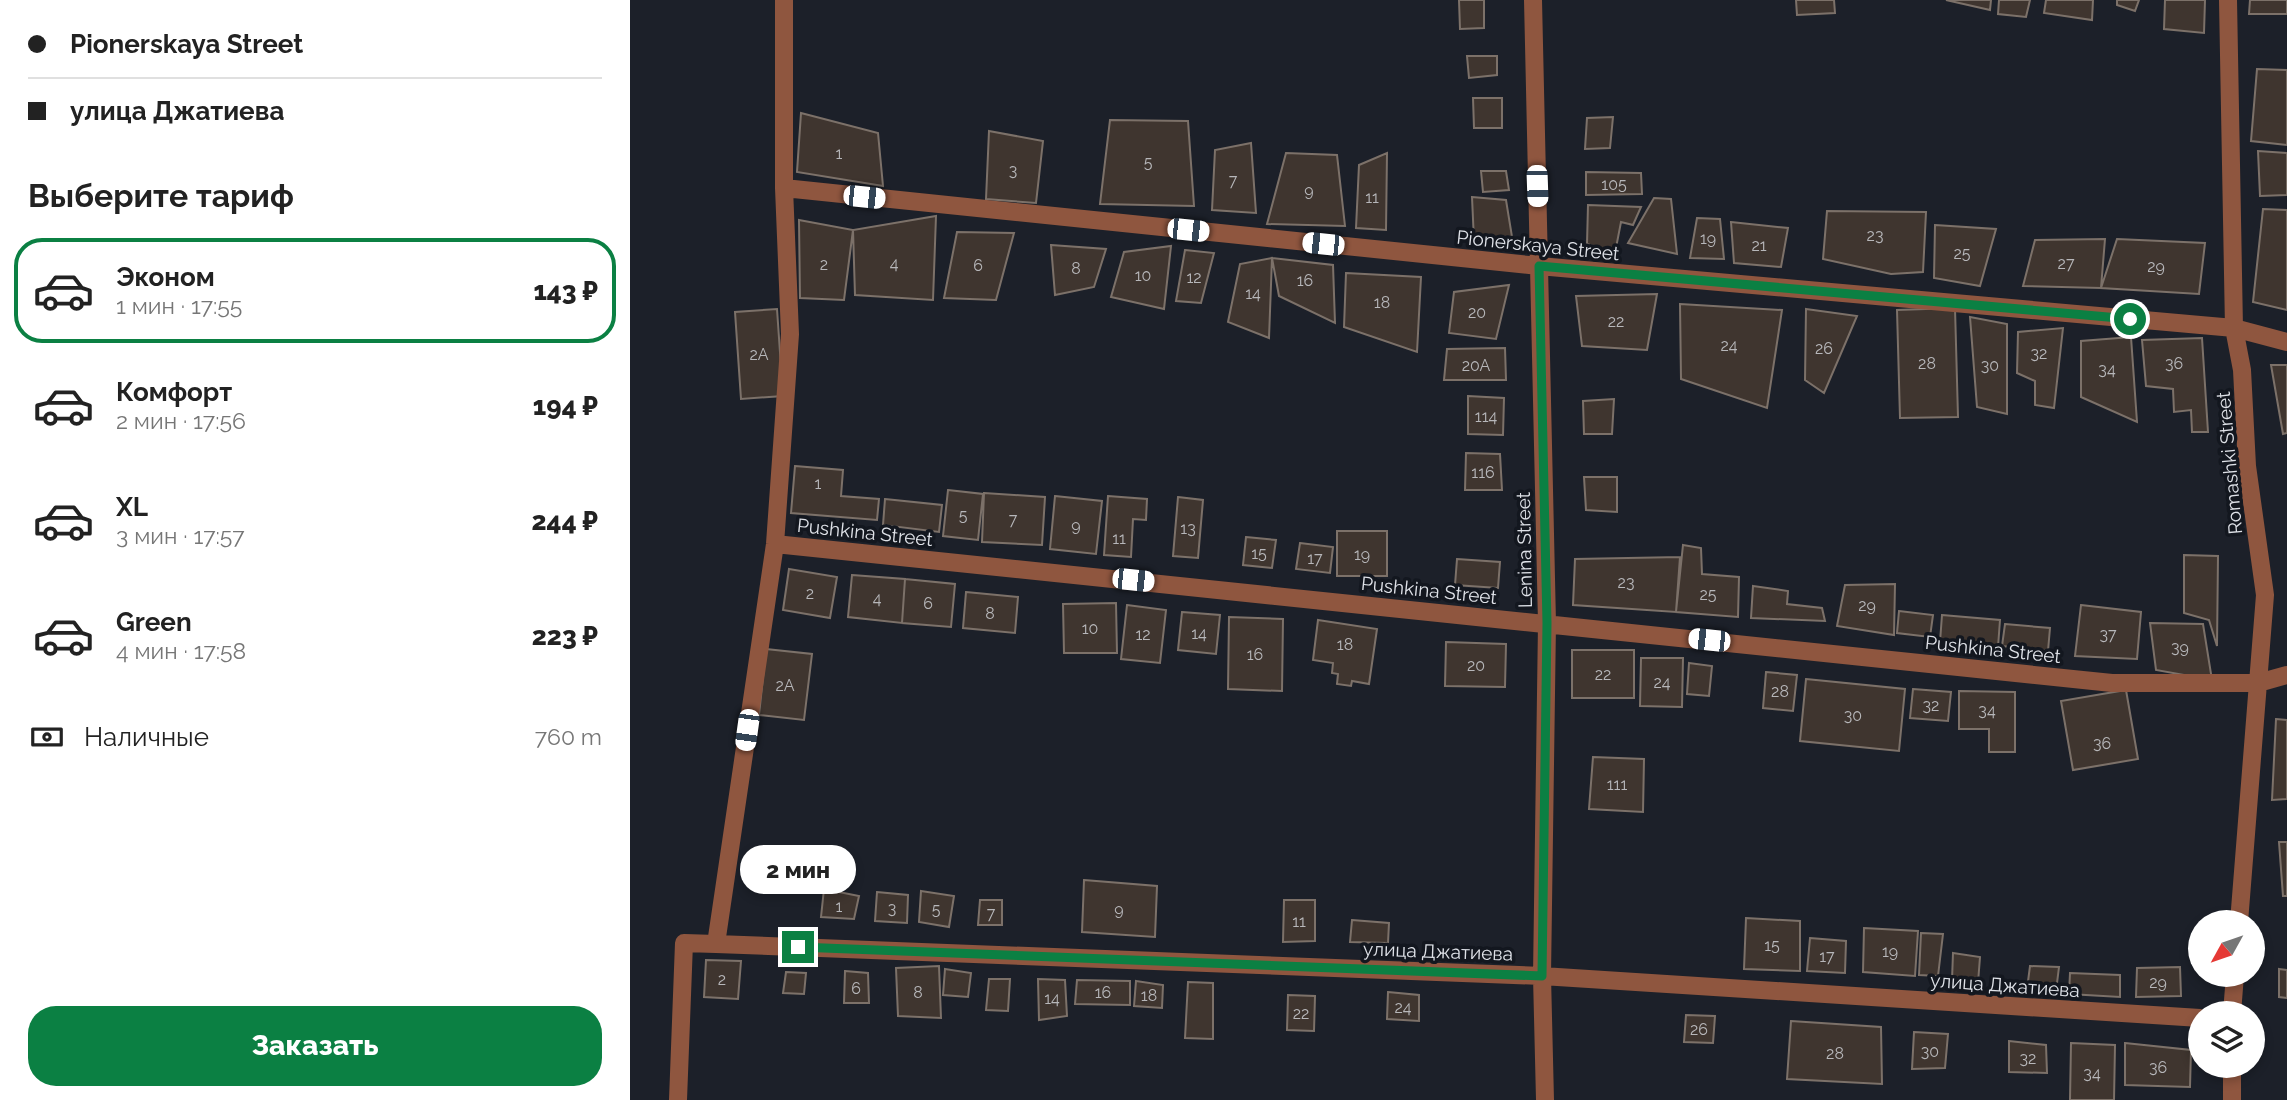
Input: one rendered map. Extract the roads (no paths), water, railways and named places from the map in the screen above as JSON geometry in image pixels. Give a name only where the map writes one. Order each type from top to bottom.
[{"type":"street","points":[[716,944],[775,544],[790,334],[784,188],[784,0]]},
{"type":"street","name":"Lenina Street","points":[[1533,0],[1547,623],[1542,976],[1545,1100]]},
{"type":"street","name":"Romashki Street","points":[[2228,0],[2234,328],[2242,370],[2247,466],[2265,595],[2240,910]]},
{"type":"street","name":"Pionerskaya Street","points":[[784,188],[1539,266],[2234,328],[2287,342]]},
{"type":"street","name":"Pushkina Street","points":[[775,544],[2112,683],[2258,683],[2287,675]]},
{"type":"street","name":"улица Джатиева","points":[[678,1100],[684,943],[1542,976],[2188,1017]]},
{"type":"street","points":[[2232,1078],[2232,1100]]}]
